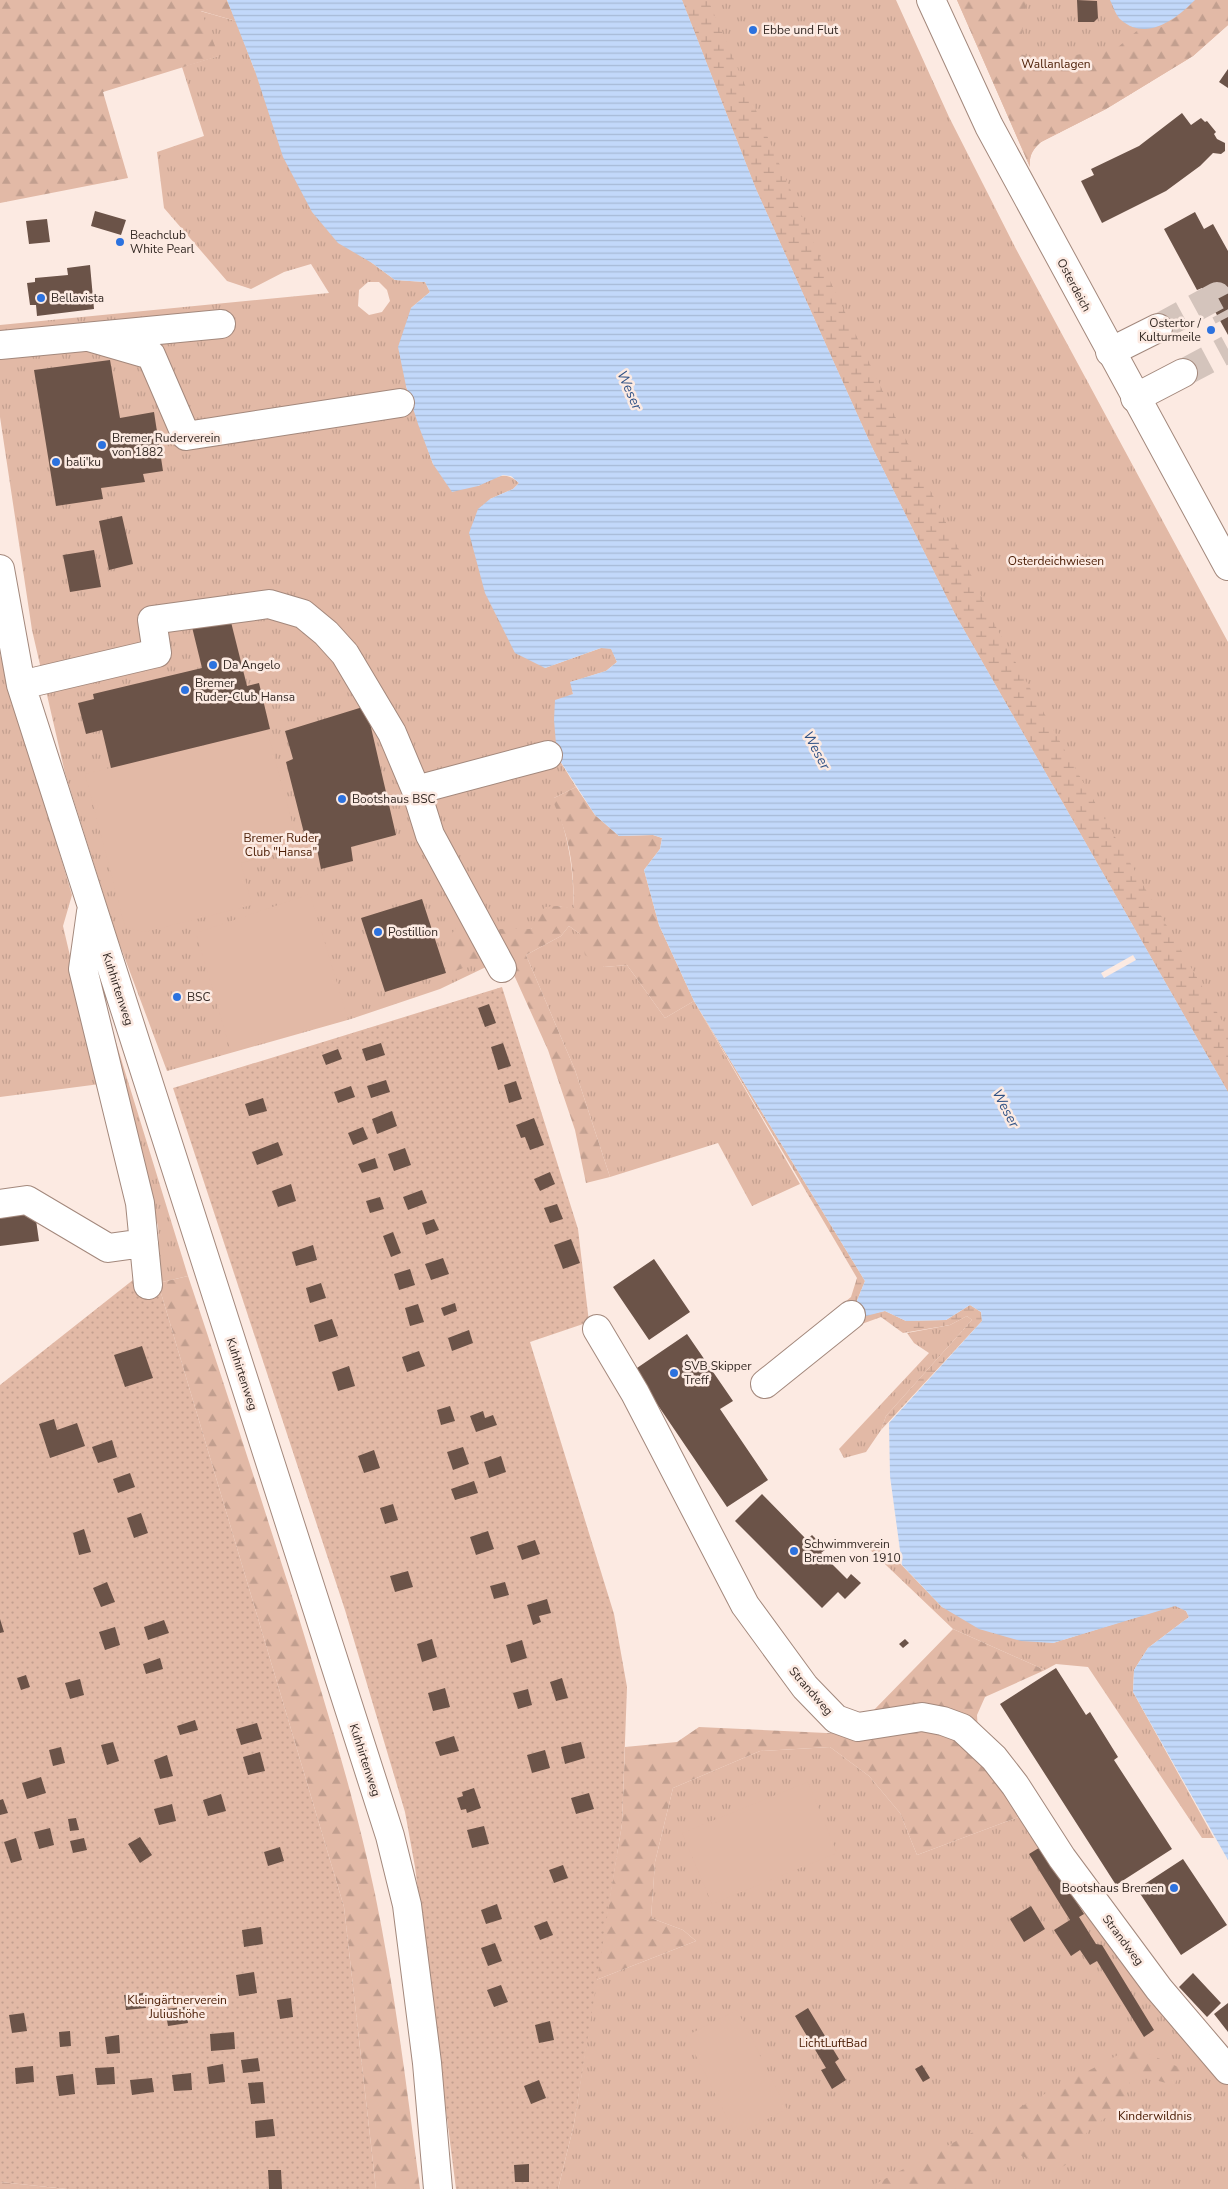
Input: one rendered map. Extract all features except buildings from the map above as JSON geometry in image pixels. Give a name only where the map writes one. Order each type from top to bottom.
[{"type":"street","name":"Osterdeich","points":[[931,0],[989,126],[1110,352],[1228,566]]},
{"type":"street","points":[[0,345],[221,324]]},
{"type":"street","points":[[1110,352],[1158,328]]},
{"type":"street","points":[[89,337],[151,355],[186,436],[400,404]]},
{"type":"street","points":[[1135,398],[1182,373]]},
{"type":"street","name":"Kuhhirtenweg","points":[[0,569],[21,685],[390,1836],[408,1915],[427,2063],[438,2189]]},
{"type":"street","points":[[21,685],[157,653],[152,620],[269,604],[303,614],[326,632],[345,654],[392,734],[416,790],[430,835],[502,968]]},
{"type":"street","points":[[416,790],[548,755]]},
{"type":"street","points":[[92,908],[82,969],[140,1203],[148,1285]]},
{"type":"street","points":[[0,1204],[27,1200],[108,1248],[144,1243]]},
{"type":"street","points":[[765,1384],[851,1315]]},
{"type":"street","name":"Strandweg","points":[[597,1329],[636,1393],[745,1605],[805,1687],[836,1719],[858,1727],[922,1717],[943,1721],[962,1728],[994,1758],[1062,1858],[1153,1981],[1228,2070]]},
{"type":"green space","points":[[0,0],[227,0],[236,21],[201,11],[219,56],[103,92],[128,178],[0,203]]},
{"type":"green space","name":"Osterdeichwiesen","points":[[682,0],[896,0],[949,117],[1016,249],[1228,642],[1228,1092],[955,614],[872,447],[756,189]]},
{"type":"green space","points":[[682,0],[708,0],[832,285],[997,629],[1068,756],[1228,1031],[1228,1092],[955,614],[872,447],[756,189]]},
{"type":"green space","name":"Wallanlagen","points":[[957,0],[1228,0],[1228,25],[1193,56],[1106,109],[1041,142],[1032,153],[1030,167]]},
{"type":"green space","name":"Wallanlagen","points":[[957,0],[1027,0],[1019,54],[1046,60],[1117,48],[1139,29],[1162,27],[1182,13],[1195,0],[1228,0],[1228,25],[1193,56],[1106,109],[1041,142],[1032,153],[1030,167]]},
{"type":"green space","name":"Bremer Ruder Club \"Hansa\"","points":[[200,11],[236,21],[255,71],[372,263],[395,280],[425,282],[430,292],[411,308],[406,386],[433,464],[478,486],[499,476],[509,476],[519,483],[513,489],[490,499],[545,668],[601,648],[611,648],[617,662],[606,671],[571,682],[573,694],[557,756],[576,787],[554,798],[569,852],[573,879],[574,909],[557,906],[531,929],[501,929],[513,954],[440,989],[351,1019],[167,1071],[118,940],[65,773],[32,630],[0,417],[0,325],[329,293],[311,264],[284,272],[251,289],[227,281],[164,208],[157,152],[204,136],[182,67],[218,56]],"holes":[[[368,282],[379,282],[387,290],[390,301],[382,312],[369,315],[358,306],[359,290]]]},
{"type":"green space","points":[[0,654],[72,895],[63,926],[100,1084],[0,1097]]},
{"type":"green space","points":[[267,730],[299,848],[241,863],[252,905],[145,932],[125,927],[85,774]]},
{"type":"green space","points":[[576,787],[595,815],[619,836],[653,835],[662,838],[660,849],[644,870],[659,925],[694,1001],[665,1018],[627,965],[604,967],[585,955],[580,934],[569,926],[561,936],[526,955],[575,1070],[610,1177],[586,1183],[575,1130],[548,1050],[504,953],[455,971],[446,942],[456,928],[475,922],[489,929],[531,929],[545,907],[574,908],[570,852],[552,799]]},
{"type":"green space","points":[[310,894],[348,1019],[231,1052],[196,933]]},
{"type":"green space","points":[[569,926],[580,934],[604,967],[627,965],[665,1018],[694,1001],[800,1184],[752,1206],[718,1143],[610,1177],[575,1070],[526,955],[561,936]]},
{"type":"green space","points":[[502,987],[578,1229],[589,1322],[530,1342],[614,1614],[627,1687],[622,1824],[574,2124],[558,2189],[456,2189],[415,1867],[405,1812],[345,1610],[173,1088]]},
{"type":"green space","points":[[102,997],[188,1276],[158,1283],[160,1266],[158,1226],[96,999]]},
{"type":"green space","points":[[694,1001],[865,1281],[856,1303],[865,1315],[885,1311],[906,1321],[946,1320],[970,1305],[981,1312],[982,1321],[881,1430],[886,1416],[972,1320],[967,1316],[950,1325],[903,1333],[881,1317],[859,1325],[839,1307],[851,1297],[857,1278]]},
{"type":"green space","name":"Kleingärtnerverein Juliushöhe","points":[[138,1276],[158,1283],[344,1907],[376,2189],[67,2189],[0,2182],[0,1385]]},
{"type":"green space","points":[[188,1276],[298,1615],[340,1753],[358,1823],[375,1894],[389,1967],[420,2189],[376,2189],[344,1907],[158,1283]]},
{"type":"green space","points":[[967,1316],[972,1320],[886,1416],[881,1430],[866,1452],[844,1458],[839,1449],[929,1353],[914,1343],[907,1333],[950,1325]]},
{"type":"green space","points":[[865,1545],[891,1554],[942,1607],[1053,1643],[1175,1605],[1186,1611],[1189,1617],[1148,1648],[1134,1670],[1133,1692],[1214,1838],[1202,1838],[1088,1667],[1056,1664],[1045,1670],[953,1629]]},
{"type":"green space","points":[[953,1629],[1045,1670],[985,1697],[977,1715],[978,1731],[872,1712]]},
{"type":"green space","points":[[925,1726],[966,1746],[1027,1814],[917,1855],[900,1813],[869,1776],[830,1747],[760,1751],[673,1788],[655,1862],[651,1918],[683,1930],[696,1941],[596,1980],[622,1824],[625,1747],[677,1742],[699,1727],[848,1734]]},
{"type":"green space","name":"LichtLuftBad","points":[[830,1747],[869,1776],[900,1813],[917,1855],[1027,1814],[1228,2080],[1228,2189],[558,2189],[574,2124],[596,1980],[696,1941],[683,1930],[651,1918],[655,1862],[673,1788],[760,1751]]},
{"type":"green space","points":[[808,1782],[837,1853],[712,1904],[682,1833]]},
{"type":"green space","points":[[737,2010],[787,2109],[736,2135],[686,2036]]},
{"type":"green space","points":[[1133,2047],[1183,2069],[1174,2085],[1132,2074],[1123,2106],[1089,2129],[1069,2163],[1055,2171],[1013,2152],[966,2189],[866,2189]]},
{"type":"green space","points":[[0,2182],[67,2189],[0,2189]]},
{"type":"water","name":"Weser","points":[[227,0],[682,0],[756,189],[872,447],[955,614],[1228,1092],[1228,1860],[1133,1692],[1134,1670],[1148,1648],[1189,1617],[1186,1611],[1175,1606],[1053,1643],[1021,1641],[979,1629],[942,1607],[902,1565],[890,1476],[889,1423],[982,1321],[981,1312],[970,1305],[946,1320],[906,1321],[885,1311],[855,1319],[856,1303],[865,1281],[694,1001],[659,925],[644,870],[660,849],[662,838],[653,835],[619,836],[595,815],[557,756],[554,720],[555,700],[573,694],[570,682],[606,671],[617,662],[611,649],[601,648],[545,668],[515,653],[485,593],[469,533],[478,509],[490,499],[513,489],[519,483],[511,476],[503,475],[478,486],[452,492],[433,464],[406,386],[398,347],[411,308],[430,292],[425,282],[395,280],[372,263],[338,243],[312,212],[283,157],[255,71]]},
{"type":"water","points":[[1110,0],[1195,0],[1179,14],[1161,25],[1141,29],[1121,20]]},
{"type":"pier","points":[[1133,955],[1136,960],[1104,978],[1101,973]]},
{"type":"tunnel","points":[[1158,328],[1217,296],[1228,317]]},
{"type":"tunnel","points":[[1183,373],[1228,349]]},
{"type":"place","name":"Ebbe und Flut","points":[[753,30]]},
{"type":"place","name":"Beachclub White Pearl","points":[[120,242]]},
{"type":"place","name":"Bellavista","points":[[41,298]]},
{"type":"place","name":"Ostertor / Kulturmeile","points":[[1211,330]]},
{"type":"place","name":"Bremer Ruderverein von 1882","points":[[102,445]]},
{"type":"place","name":"bali'ku","points":[[56,462]]},
{"type":"place","name":"Da Angelo","points":[[213,665]]},
{"type":"place","name":"Bremer Ruder-Club Hansa","points":[[185,690]]},
{"type":"place","name":"Bootshaus BSC","points":[[342,799]]},
{"type":"place","name":"Postillion","points":[[378,932]]},
{"type":"place","name":"BSC","points":[[177,997]]},
{"type":"place","name":"SVB Skipper Treff","points":[[674,1373]]},
{"type":"place","name":"Schwimmverein Bremen von 1910","points":[[794,1551]]},
{"type":"place","name":"Bootshaus Bremen","points":[[1174,1888]]},
{"type":"park label","name":"Kinderwildnis","points":[[1155,2116]]}]
